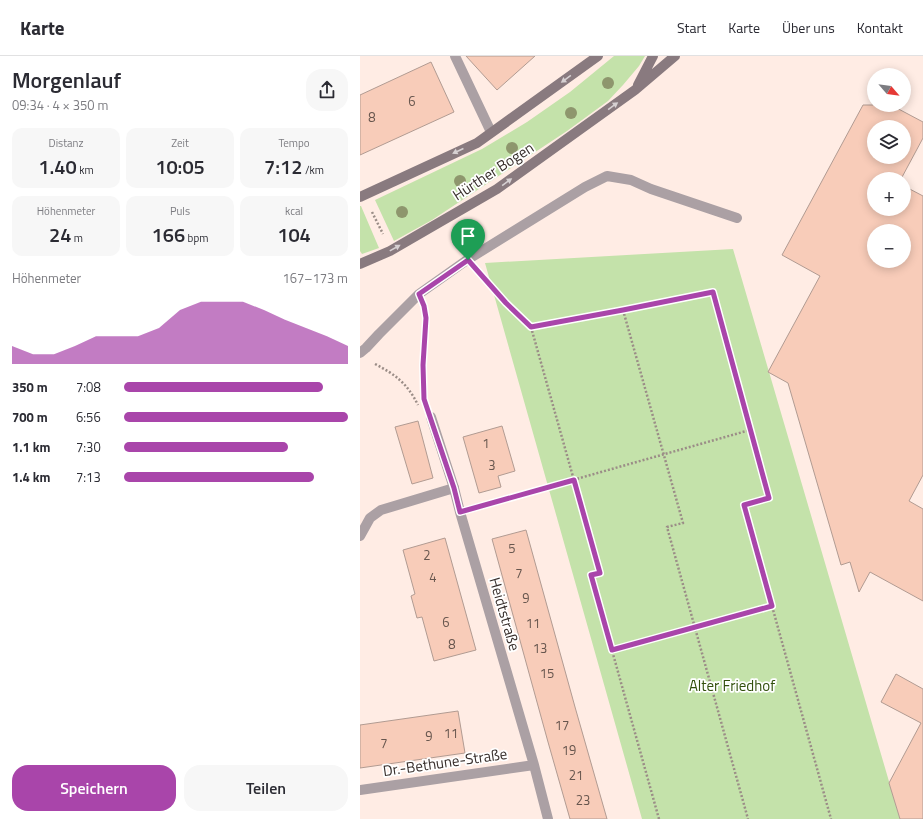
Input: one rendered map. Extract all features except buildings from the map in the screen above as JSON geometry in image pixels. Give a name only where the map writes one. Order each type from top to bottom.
[{"type":"street","points":[[455,56],[491,132]]},
{"type":"street","points":[[362,196],[477,143],[598,56]]},
{"type":"street","name":"Hürther Bogen","points":[[635,90],[653,56]]},
{"type":"street","name":"Hürther Bogen","points":[[360,264],[390,251],[497,189],[635,90],[675,56]]},
{"type":"street","points":[[360,353],[419,294],[468,260],[584,186],[607,176],[631,180],[651,189],[737,218]]},
{"type":"street","name":"Heidtstraße","points":[[431,417],[454,488],[534,765],[548,819]]},
{"type":"street","points":[[360,536],[370,518],[381,510],[454,488]]},
{"type":"street","name":"Dr.-Bethune-Straße","points":[[360,790],[534,765]]},
{"type":"path","points":[[362,196],[381,229],[390,251]]},
{"type":"path","points":[[468,260],[506,303],[531,327],[600,573],[591,575],[659,819]]},
{"type":"path","points":[[531,327],[713,292],[769,498],[744,505],[831,819]]},
{"type":"path","points":[[419,294],[424,306],[426,318],[423,365],[424,399],[431,417]]},
{"type":"path","points":[[623,310],[683,523],[667,527],[748,819]]},
{"type":"path","points":[[373,363],[396,376],[413,394],[419,407],[431,417]]},
{"type":"path","points":[[460,512],[750,430]]},
{"type":"path","points":[[612,650],[772,606]]},
{"type":"green space","points":[[614,56],[645,56],[639,66],[608,101],[567,131],[432,220],[394,241],[375,200],[482,149],[527,122],[570,92]]},
{"type":"green space","points":[[360,206],[379,248],[362,254],[360,251]]},
{"type":"green space","name":"Alter Friedhof","points":[[733,249],[900,819],[642,819],[485,263]]},
{"type":"route","points":[[468,260],[506,303],[531,327],[713,292],[769,498],[744,505],[772,606],[612,650],[591,575],[600,573],[574,480],[460,512],[454,488],[424,399],[423,365],[426,318],[424,306],[419,294],[468,260]]}]
